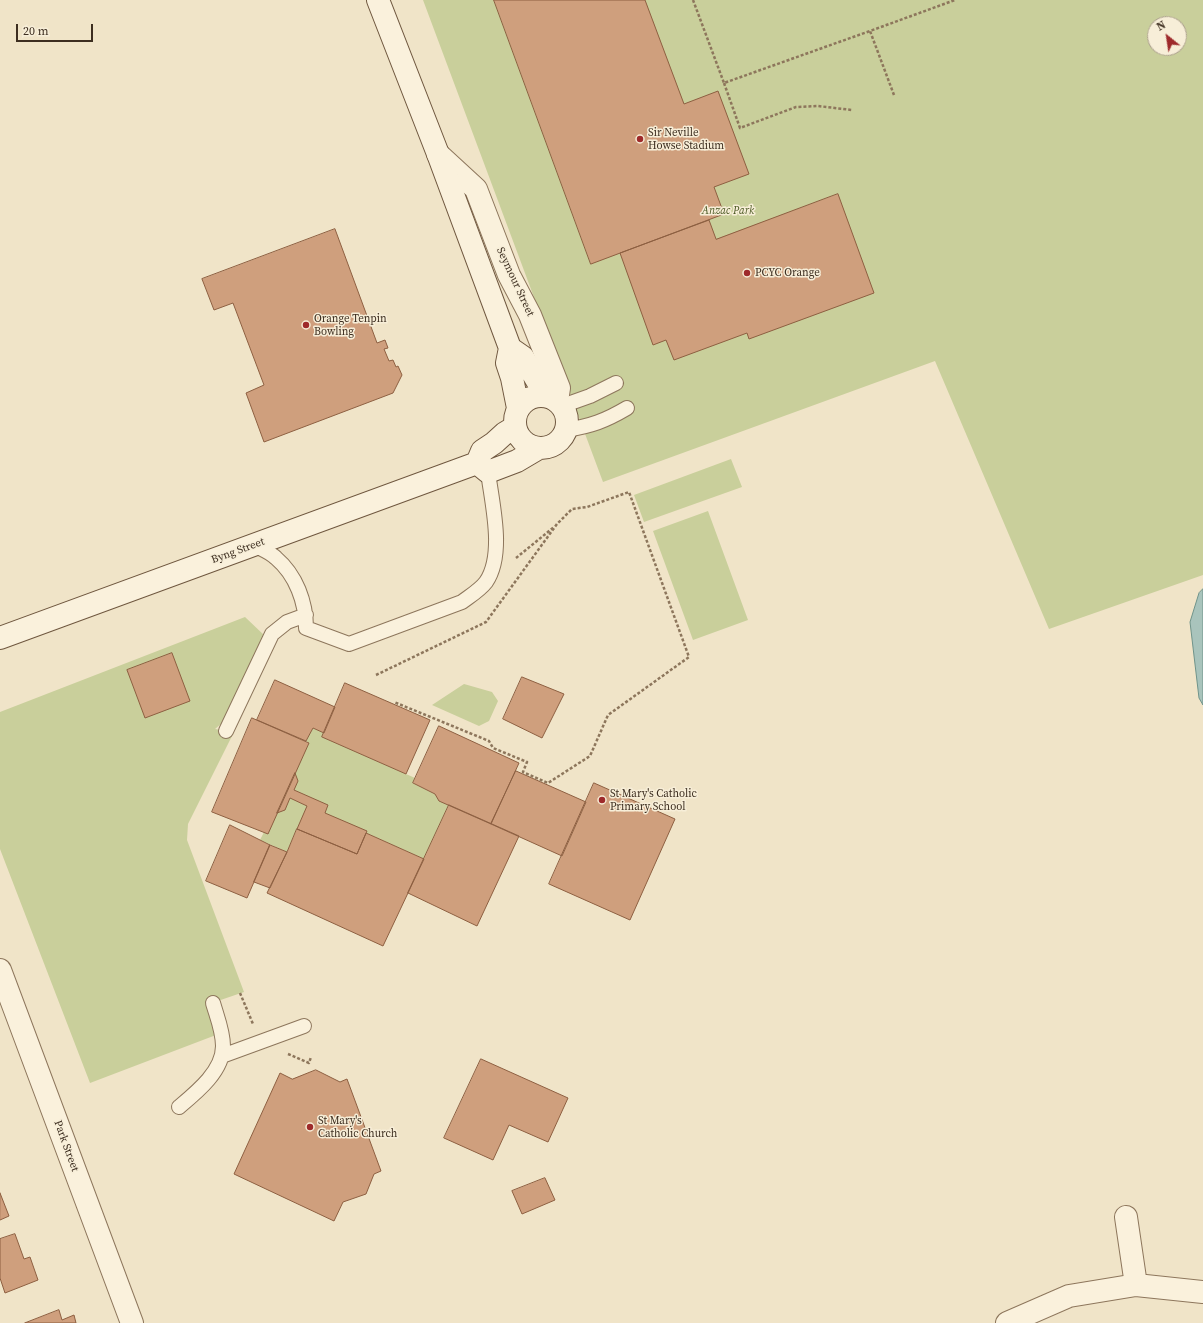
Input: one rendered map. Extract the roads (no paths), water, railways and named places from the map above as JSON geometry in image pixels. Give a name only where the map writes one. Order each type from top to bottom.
[{"type":"street","name":"Seymour Street","points":[[378,0],[438,154],[510,348],[507,363],[512,378],[517,418]]},
{"type":"street","name":"Seymour Street","points":[[438,154],[476,189],[509,275],[530,315],[559,388],[555,401]]},
{"type":"street","name":"Seymour Street","points":[[510,348],[523,357],[555,401]]},
{"type":"street","points":[[482,468],[482,451],[505,433],[517,418],[528,399],[540,396],[555,401],[567,417],[566,430],[558,441],[546,448],[539,448],[526,444],[521,439],[517,418]]},
{"type":"street","name":"Byng Street","points":[[0,638],[254,545],[482,468],[516,461],[539,448]]},
{"type":"street","name":"Park Street","points":[[0,970],[132,1323]]},
{"type":"street","points":[[1126,1217],[1136,1285]]},
{"type":"street","points":[[1007,1323],[1069,1296],[1136,1285],[1203,1292]]},
{"type":"lane","points":[[555,401],[590,396],[616,383]]},
{"type":"lane","points":[[566,430],[587,426],[608,419],[627,408]]},
{"type":"lane","points":[[254,545],[275,556],[286,568],[300,592],[306,615],[306,628],[349,644],[462,602],[485,583],[495,559],[497,543],[482,468]]},
{"type":"lane","points":[[226,731],[272,634],[287,622],[306,615]]},
{"type":"lane","points":[[179,1107],[197,1092],[216,1069],[222,1056],[222,1033],[213,1003]]},
{"type":"lane","points":[[222,1056],[304,1026]]},
{"type":"water","points":[[1203,589],[1203,705],[1199,698],[1190,622],[1199,593]]},
{"type":"place","name":"Sir Neville Howse Stadium","points":[[640,139]]},
{"type":"place","name":"PCYC Orange","points":[[747,273]]},
{"type":"place","name":"Orange Tenpin Bowling","points":[[306,325]]},
{"type":"place","name":"St Mary's Catholic Primary School","points":[[602,800]]},
{"type":"place","name":"St Mary's Catholic Church","points":[[310,1127]]},
{"type":"park label","name":"Anzac Park","points":[[728,211]]}]
